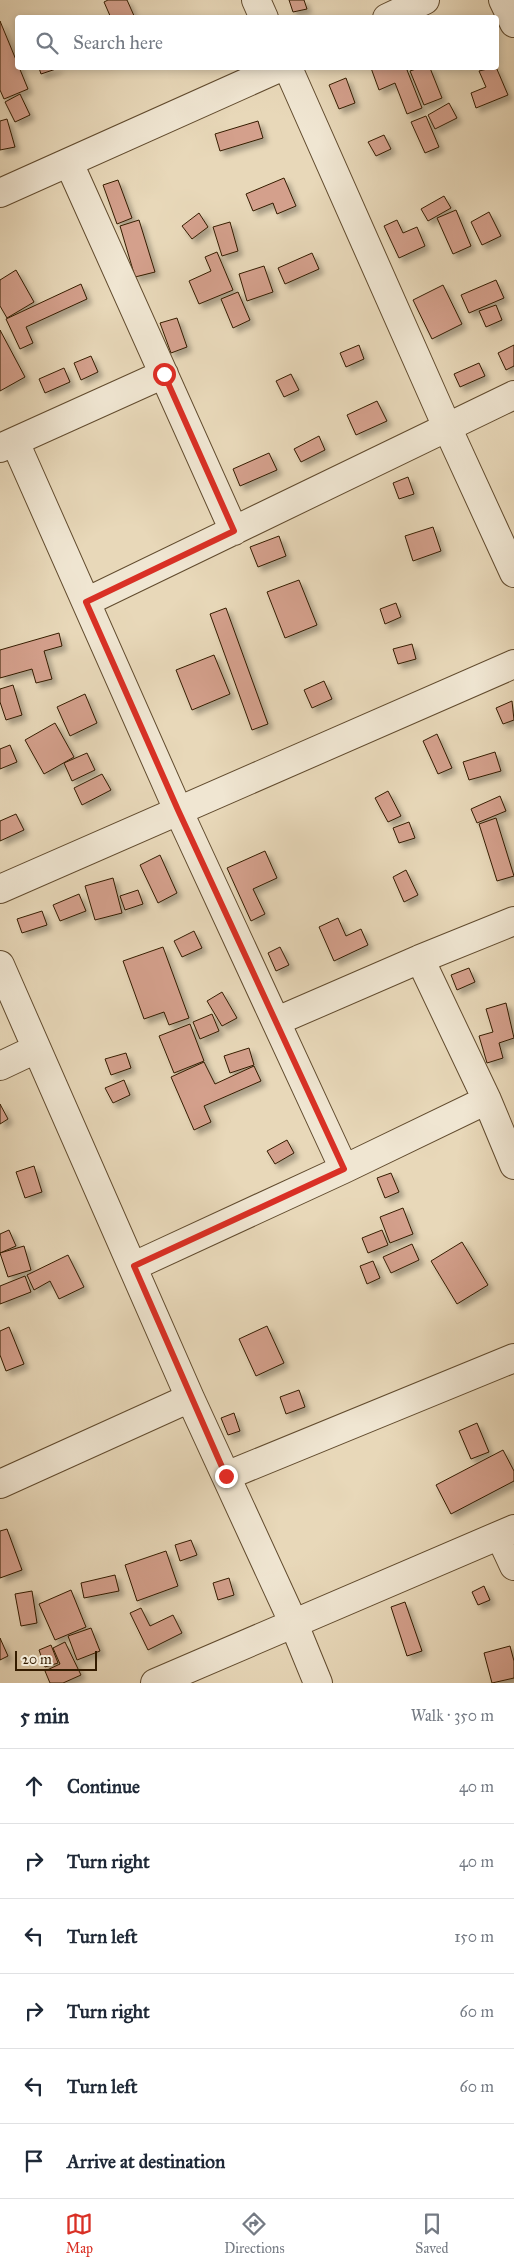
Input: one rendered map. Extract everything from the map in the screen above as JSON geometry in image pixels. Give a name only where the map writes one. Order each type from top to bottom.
[{"type":"street","points":[[256,0],[263,15]]},
{"type":"street","points":[[393,15],[425,0]]},
{"type":"street","points":[[503,0],[514,23]]},
{"type":"street","points":[[0,193],[275,70]]},
{"type":"street","points":[[289,70],[447,427],[514,573]]},
{"type":"street","points":[[69,163],[234,531]]},
{"type":"street","points":[[164,374],[8,445],[86,602],[178,810],[344,1169]]},
{"type":"street","points":[[86,602],[514,395]]},
{"type":"street","points":[[0,889],[514,664]]},
{"type":"street","points":[[277,1021],[420,959],[514,921]]},
{"type":"street","points":[[420,959],[486,1100],[514,1165]]},
{"type":"street","points":[[0,965],[134,1266],[190,1398],[293,1622],[318,1683]]},
{"type":"street","points":[[0,1066],[36,1049]]},
{"type":"street","points":[[134,1266],[344,1169],[486,1100]]},
{"type":"street","points":[[226,1476],[514,1358]]},
{"type":"street","points":[[0,1484],[190,1398]]},
{"type":"street","points":[[155,1683],[293,1622],[507,1533],[514,1566]]},
{"type":"building","points":[[108,0],[127,0],[134,15],[110,15],[104,2]]},
{"type":"building","points":[[289,0],[304,0],[307,9],[293,12]]},
{"type":"building","points":[[0,21],[15,57],[15,70],[20,70],[28,89],[4,99],[0,90]]},
{"type":"building","points":[[40,70],[53,70],[41,74]]},
{"type":"building","points":[[372,70],[407,70],[422,108],[407,114],[395,83],[379,90]]},
{"type":"building","points":[[431,70],[442,98],[424,105],[410,71]]},
{"type":"building","points":[[497,70],[508,95],[476,108],[471,93],[486,87],[479,71]]},
{"type":"building","points":[[346,78],[355,103],[339,109],[329,85]]},
{"type":"building","points":[[20,94],[30,115],[15,122],[5,102]]},
{"type":"building","points":[[449,103],[457,118],[435,129],[428,115]]},
{"type":"building","points":[[426,116],[439,147],[425,153],[411,122]]},
{"type":"building","points":[[7,119],[15,147],[0,150],[0,121]]},
{"type":"building","points":[[258,121],[263,138],[220,151],[215,134]]},
{"type":"building","points":[[384,135],[391,149],[376,156],[368,142]]},
{"type":"building","points":[[284,178],[296,206],[277,214],[273,203],[253,211],[246,194]]},
{"type":"building","points":[[118,180],[132,218],[117,224],[103,185]]},
{"type":"building","points":[[444,196],[451,208],[428,221],[421,209]]},
{"type":"building","points":[[456,210],[471,246],[453,254],[437,218]]},
{"type":"building","points":[[489,212],[501,236],[482,245],[471,222]]},
{"type":"building","points":[[199,213],[208,227],[192,239],[182,226]]},
{"type":"building","points":[[139,220],[155,272],[135,277],[120,226]]},
{"type":"building","points":[[397,220],[403,233],[417,227],[425,246],[399,258],[384,226]]},
{"type":"building","points":[[230,222],[238,251],[222,256],[213,227]]},
{"type":"building","points":[[217,252],[233,290],[199,304],[189,281],[211,271],[205,257]]},
{"type":"building","points":[[312,253],[319,269],[285,284],[278,268]]},
{"type":"building","points":[[264,266],[273,292],[247,301],[239,274]]},
{"type":"building","points":[[16,270],[34,302],[7,318],[0,306],[0,280]]},
{"type":"building","points":[[496,280],[504,298],[469,313],[461,295]]},
{"type":"building","points":[[81,284],[87,299],[26,327],[33,343],[20,349],[6,319]]},
{"type":"building","points":[[443,285],[462,324],[432,339],[413,300]]},
{"type":"building","points":[[238,292],[250,320],[233,328],[221,299]]},
{"type":"building","points":[[496,305],[502,320],[486,327],[479,311]]},
{"type":"building","points":[[177,318],[187,347],[171,353],[160,323]]},
{"type":"building","points":[[0,330],[25,377],[0,391]]},
{"type":"building","points":[[359,345],[364,359],[346,367],[340,353]]},
{"type":"building","points":[[514,345],[514,366],[506,370],[498,353]]},
{"type":"building","points":[[91,356],[98,372],[81,380],[74,363]]},
{"type":"building","points":[[479,363],[485,376],[460,387],[454,374]]},
{"type":"building","points":[[64,368],[70,382],[45,393],[39,379]]},
{"type":"building","points":[[291,374],[299,390],[284,397],[276,381]]},
{"type":"building","points":[[377,401],[387,421],[356,435],[347,415]]},
{"type":"building","points":[[319,436],[325,450],[301,462],[294,449]]},
{"type":"building","points":[[269,453],[277,470],[240,486],[233,469]]},
{"type":"building","points":[[408,477],[414,494],[399,499],[393,483]]},
{"type":"building","points":[[433,527],[441,551],[413,561],[405,536]]},
{"type":"building","points":[[279,536],[286,556],[258,567],[250,547]]},
{"type":"building","points":[[299,580],[317,625],[285,638],[267,592]]},
{"type":"building","points":[[396,603],[401,617],[385,624],[380,609]]},
{"type":"building","points":[[226,608],[268,724],[252,730],[210,614]]},
{"type":"building","points":[[59,633],[62,646],[44,651],[52,679],[36,683],[32,669],[0,678],[0,650]]},
{"type":"building","points":[[412,644],[416,659],[398,664],[393,649]]},
{"type":"building","points":[[214,655],[230,694],[192,710],[176,670]]},
{"type":"building","points":[[324,681],[332,699],[312,708],[304,690]]},
{"type":"building","points":[[13,685],[22,715],[6,720],[0,702],[0,689]]},
{"type":"building","points":[[85,694],[97,723],[70,736],[57,707]]},
{"type":"building","points":[[512,701],[514,720],[503,724],[496,708]]},
{"type":"building","points":[[55,723],[74,757],[44,774],[25,740]]},
{"type":"building","points":[[437,734],[452,768],[438,774],[423,741]]},
{"type":"building","points":[[10,745],[17,762],[0,769],[0,749]]},
{"type":"building","points":[[495,752],[501,771],[469,780],[463,762]]},
{"type":"building","points":[[87,753],[95,770],[72,781],[64,763]]},
{"type":"building","points":[[102,774],[111,790],[82,805],[74,788]]},
{"type":"building","points":[[388,791],[401,816],[388,822],[375,798]]},
{"type":"building","points":[[500,796],[506,811],[477,823],[471,809]]},
{"type":"building","points":[[16,814],[24,830],[0,841],[0,821]]},
{"type":"building","points":[[496,818],[514,876],[497,881],[479,824]]},
{"type":"building","points":[[409,822],[415,838],[399,843],[393,828]]},
{"type":"building","points":[[265,851],[277,878],[253,889],[265,914],[251,921],[227,868]]},
{"type":"building","points":[[160,855],[177,893],[158,903],[140,865]]},
{"type":"building","points":[[406,870],[418,895],[404,902],[393,877]]},
{"type":"building","points":[[113,878],[122,913],[95,920],[85,886]]},
{"type":"building","points":[[138,890],[143,904],[125,910],[120,896]]},
{"type":"building","points":[[79,894],[86,911],[60,921],[53,905]]},
{"type":"building","points":[[42,911],[47,925],[22,933],[17,919]]},
{"type":"building","points":[[338,918],[346,936],[361,929],[368,945],[334,961],[319,927]]},
{"type":"building","points":[[194,931],[202,948],[182,957],[174,941]]},
{"type":"building","points":[[163,947],[189,1018],[169,1025],[164,1012],[144,1019],[123,961]]},
{"type":"building","points":[[280,947],[289,965],[276,971],[268,953]]},
{"type":"building","points":[[469,968],[475,982],[457,990],[451,975]]},
{"type":"building","points":[[222,992],[237,1018],[222,1026],[207,1001]]},
{"type":"building","points":[[506,1003],[514,1038],[499,1043],[503,1058],[487,1063],[479,1036],[493,1032],[486,1009]]},
{"type":"building","points":[[212,1014],[219,1031],[200,1039],[193,1022]]},
{"type":"building","points":[[190,1024],[204,1061],[174,1073],[159,1036]]},
{"type":"building","points":[[249,1048],[254,1065],[230,1073],[224,1056]]},
{"type":"building","points":[[126,1053],[131,1068],[111,1075],[105,1059]]},
{"type":"building","points":[[204,1062],[215,1084],[254,1066],[261,1081],[204,1106],[211,1122],[194,1130],[171,1077]]},
{"type":"building","points":[[124,1080],[130,1095],[113,1103],[105,1088]]},
{"type":"building","points":[[0,1104],[8,1119],[0,1124]]},
{"type":"building","points":[[287,1140],[294,1153],[275,1164],[267,1151]]},
{"type":"building","points":[[34,1166],[42,1192],[25,1198],[16,1172]]},
{"type":"building","points":[[391,1173],[399,1192],[385,1198],[377,1178]]},
{"type":"building","points":[[403,1208],[413,1234],[390,1243],[380,1217]]},
{"type":"building","points":[[9,1230],[16,1246],[0,1253],[0,1234]]},
{"type":"building","points":[[382,1230],[388,1245],[368,1253],[362,1238]]},
{"type":"building","points":[[462,1242],[488,1285],[457,1304],[431,1261]]},
{"type":"building","points":[[412,1244],[419,1260],[391,1273],[383,1257]]},
{"type":"building","points":[[24,1246],[31,1270],[8,1277],[0,1253]]},
{"type":"building","points":[[68,1255],[84,1287],[59,1299],[50,1281],[34,1290],[27,1275]]},
{"type":"building","points":[[373,1261],[380,1278],[367,1284],[360,1266]]},
{"type":"building","points":[[25,1276],[31,1292],[0,1304],[0,1286]]},
{"type":"building","points":[[267,1326],[284,1363],[256,1376],[239,1339]]},
{"type":"building","points":[[9,1327],[24,1364],[6,1371],[0,1355],[0,1331]]},
{"type":"building","points":[[299,1390],[305,1407],[286,1414],[280,1397]]},
{"type":"building","points":[[234,1413],[240,1431],[228,1435],[221,1418]]},
{"type":"building","points":[[477,1423],[489,1452],[471,1459],[459,1431]]},
{"type":"building","points":[[503,1450],[514,1471],[514,1481],[451,1514],[436,1485]]},
{"type":"building","points":[[7,1529],[22,1570],[0,1578],[0,1531]]},
{"type":"building","points":[[191,1540],[197,1555],[180,1561],[175,1545]]},
{"type":"building","points":[[166,1551],[178,1586],[137,1601],[125,1565]]},
{"type":"building","points":[[115,1575],[119,1591],[84,1598],[81,1583]]},
{"type":"building","points":[[229,1578],[234,1595],[218,1600],[213,1583]]},
{"type":"building","points":[[484,1586],[490,1600],[478,1605],[472,1592]]},
{"type":"building","points":[[71,1590],[86,1627],[55,1640],[39,1604]]},
{"type":"building","points":[[32,1591],[37,1623],[21,1626],[15,1594]]},
{"type":"building","points":[[405,1602],[422,1651],[407,1656],[391,1607]]},
{"type":"building","points":[[141,1608],[150,1626],[173,1615],[182,1633],[148,1650],[130,1613]]},
{"type":"building","points":[[91,1628],[100,1651],[77,1660],[68,1636]]},
{"type":"building","points":[[0,1638],[8,1656],[0,1660]]},
{"type":"building","points":[[65,1642],[81,1675],[63,1683],[50,1683],[45,1671],[60,1664],[53,1648]]},
{"type":"building","points":[[51,1645],[58,1663],[45,1667],[39,1650]]},
{"type":"building","points":[[510,1646],[514,1661],[514,1678],[492,1683],[484,1653]]},
{"type":"route","points":[[164,374],[234,531],[86,602],[178,810],[344,1169],[134,1266],[190,1398],[226,1476]]}]
